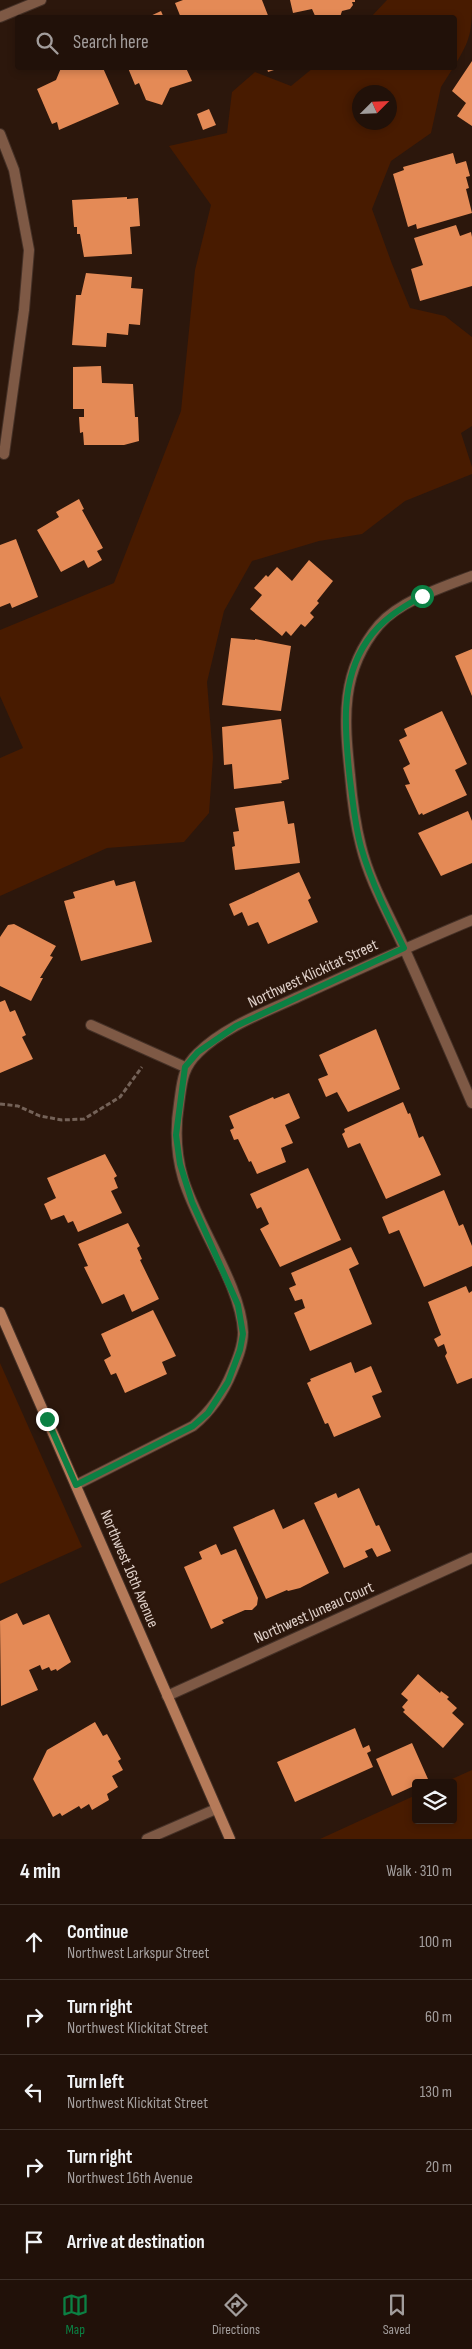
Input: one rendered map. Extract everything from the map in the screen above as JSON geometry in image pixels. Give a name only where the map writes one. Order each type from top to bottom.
[{"type":"street","points":[[0,17],[41,0]]},
{"type":"street","points":[[0,134],[14,170],[29,250],[24,310],[4,454]]},
{"type":"street","points":[[472,576],[422,596],[381,623],[366,641],[354,666],[346,695],[345,734],[361,847],[384,909],[404,948],[472,1103]]},
{"type":"street","name":"Northwest Klickitat Street","points":[[185,1067],[198,1052],[236,1026],[404,948],[472,920]]},
{"type":"street","points":[[76,1485],[193,1426],[208,1413],[220,1398],[228,1382],[240,1350],[243,1334],[238,1305],[192,1202],[180,1164],[176,1135],[185,1067],[92,1025]]},
{"type":"street","name":"Northwest 16th Avenue","points":[[0,1312],[227,1838]]},
{"type":"street","name":"Northwest Juneau Court","points":[[167,1696],[472,1558]]},
{"type":"street","points":[[147,1839],[216,1809]]},
{"type":"path","points":[[0,1104],[18,1106],[40,1116],[62,1120],[84,1119],[120,1097],[153,1053]]},
{"type":"shaded area","points":[[387,0],[472,0],[470,34],[457,61],[457,15],[373,15]]},
{"type":"shaded area","points":[[311,70],[452,70],[441,87],[431,133],[391,161],[372,209],[410,308],[445,316],[472,337],[472,426],[461,433],[472,467],[472,474],[405,501],[362,534],[319,541],[252,561],[224,611],[207,682],[213,757],[209,813],[184,842],[107,848],[0,896],[0,758],[23,748],[0,696],[0,630],[114,583],[181,411],[195,270],[211,205],[169,146],[227,133],[232,92],[255,72],[291,86]]},
{"type":"shaded area","points":[[0,1363],[82,1547],[0,1584]]},
{"type":"shaded area","points":[[472,1770],[472,1839],[320,1839],[412,1797],[412,1824],[457,1824],[457,1779],[452,1779]]},
{"type":"building","points":[[183,0],[262,0],[268,15],[180,15],[175,3]]},
{"type":"building","points":[[290,0],[355,0],[355,2],[352,2],[353,5],[350,9],[342,11],[341,15],[315,15],[312,9],[293,13]]},
{"type":"building","points":[[161,11],[163,15],[152,15]]},
{"type":"building","points":[[472,61],[472,126],[457,116],[466,103],[452,91]]},
{"type":"building","points":[[60,70],[104,70],[119,104],[59,130],[57,122],[52,124],[37,89],[56,80]]},
{"type":"building","points":[[129,70],[187,70],[192,81],[170,88],[162,105],[146,100],[139,83],[135,85]]},
{"type":"building","points":[[209,109],[216,125],[203,130],[197,114]]},
{"type":"building","points":[[453,153],[456,164],[466,161],[470,176],[466,177],[469,188],[466,189],[472,213],[417,229],[416,224],[408,227],[393,174],[404,170],[403,167]]},
{"type":"building","points":[[127,197],[127,199],[138,198],[140,226],[130,227],[132,254],[84,257],[80,234],[77,234],[77,227],[74,227],[72,200]]},
{"type":"building","points":[[456,225],[460,236],[471,232],[472,286],[420,301],[411,269],[423,265],[414,238]]},
{"type":"building","points":[[86,273],[132,277],[131,288],[143,289],[140,325],[129,324],[128,335],[107,333],[106,347],[72,345],[76,295],[81,295]]},
{"type":"building","points":[[101,366],[102,383],[133,384],[135,417],[138,417],[139,441],[124,445],[84,445],[83,432],[80,433],[79,417],[84,417],[84,409],[73,409],[73,367]]},
{"type":"building","points":[[79,499],[84,509],[82,510],[103,548],[97,551],[102,560],[88,568],[84,560],[61,572],[37,530],[59,517],[56,512]]},
{"type":"building","points":[[16,539],[38,597],[12,608],[10,603],[0,607],[0,545]]},
{"type":"building","points":[[309,560],[333,581],[317,601],[319,603],[310,613],[314,617],[305,627],[301,624],[291,636],[286,631],[282,636],[250,609],[262,595],[254,588],[266,575],[268,577],[277,567],[292,581]]},
{"type":"building","points":[[231,638],[255,639],[291,646],[281,711],[222,705]]},
{"type":"building","points":[[472,649],[472,696],[455,656]]},
{"type":"building","points":[[442,711],[467,764],[455,770],[467,795],[423,815],[422,813],[419,815],[405,785],[410,784],[403,768],[410,764],[399,740],[407,736],[404,729]]},
{"type":"building","points":[[281,719],[289,779],[281,781],[282,783],[234,789],[232,764],[224,765],[222,727]]},
{"type":"building","points":[[284,801],[288,824],[294,823],[300,863],[235,870],[232,847],[235,846],[233,832],[239,831],[235,808]]},
{"type":"building","points":[[468,811],[472,821],[472,863],[441,876],[418,833]]},
{"type":"building","points":[[299,872],[311,898],[308,900],[318,922],[268,944],[258,922],[248,926],[242,912],[234,916],[229,904]]},
{"type":"building","points":[[114,880],[116,886],[135,881],[152,942],[81,961],[64,901],[75,898],[73,892]]},
{"type":"building","points":[[14,924],[56,946],[50,956],[53,957],[40,978],[43,978],[31,1001],[0,986],[0,937],[8,925]]},
{"type":"building","points":[[5,1000],[10,1012],[15,1010],[26,1035],[22,1037],[33,1059],[0,1073],[0,1002]]},
{"type":"building","points":[[376,1029],[400,1089],[348,1112],[337,1092],[326,1097],[318,1079],[328,1075],[319,1055]]},
{"type":"building","points":[[289,1093],[300,1118],[285,1125],[293,1143],[281,1148],[286,1162],[257,1174],[238,1139],[234,1140],[230,1130],[234,1128],[229,1116],[273,1097],[274,1099]]},
{"type":"building","points":[[403,1102],[408,1114],[410,1113],[419,1138],[423,1136],[441,1175],[386,1199],[360,1143],[348,1148],[342,1134],[345,1132],[344,1129]]},
{"type":"building","points":[[105,1154],[117,1176],[114,1178],[118,1188],[111,1191],[122,1213],[78,1232],[73,1221],[68,1223],[64,1215],[51,1220],[44,1204],[56,1198],[47,1178]]},
{"type":"building","points":[[308,1168],[341,1240],[280,1267],[260,1229],[269,1224],[261,1207],[257,1209],[250,1194]]},
{"type":"building","points":[[444,1190],[459,1226],[463,1224],[472,1246],[472,1266],[424,1287],[399,1230],[389,1234],[382,1217]]},
{"type":"building","points":[[128,1223],[140,1246],[137,1248],[142,1259],[140,1260],[159,1299],[132,1312],[124,1294],[102,1304],[84,1267],[88,1266],[78,1244]]},
{"type":"building","points":[[351,1247],[359,1264],[349,1269],[372,1324],[310,1351],[294,1313],[305,1308],[302,1299],[295,1301],[289,1288],[296,1285],[291,1273]]},
{"type":"building","points":[[466,1286],[469,1293],[472,1291],[472,1378],[457,1384],[445,1356],[447,1353],[444,1344],[438,1347],[434,1339],[441,1335],[428,1302]]},
{"type":"building","points":[[153,1310],[176,1356],[162,1362],[167,1374],[125,1393],[116,1373],[111,1375],[104,1360],[111,1356],[101,1334]]},
{"type":"building","points":[[351,1362],[355,1373],[371,1366],[382,1392],[372,1396],[381,1417],[334,1437],[328,1423],[325,1424],[307,1383],[311,1381],[310,1379]]},
{"type":"building","points":[[359,1488],[376,1526],[379,1525],[391,1551],[377,1557],[372,1548],[365,1551],[368,1557],[344,1568],[314,1503],[336,1493],[338,1498]]},
{"type":"building","points":[[274,1509],[283,1529],[304,1519],[329,1573],[300,1588],[287,1590],[266,1599],[233,1527]]},
{"type":"building","points":[[216,1544],[221,1555],[236,1549],[258,1598],[257,1605],[252,1610],[245,1610],[222,1620],[224,1623],[211,1629],[184,1567],[202,1559],[199,1552]]},
{"type":"building","points":[[17,1613],[23,1625],[49,1614],[71,1662],[57,1671],[56,1669],[51,1671],[49,1667],[42,1670],[40,1665],[29,1670],[38,1690],[1,1706],[0,1621]]},
{"type":"building","points":[[418,1674],[440,1693],[441,1691],[449,1697],[447,1699],[457,1708],[452,1713],[464,1724],[443,1748],[403,1712],[405,1710],[402,1707],[408,1700],[401,1694]]},
{"type":"building","points":[[95,1722],[103,1736],[107,1734],[121,1759],[118,1761],[123,1770],[112,1776],[118,1787],[107,1794],[109,1800],[92,1810],[89,1804],[81,1809],[79,1806],[62,1816],[60,1813],[53,1817],[33,1779],[47,1750]]},
{"type":"building","points":[[355,1728],[363,1748],[369,1745],[371,1751],[367,1753],[373,1767],[295,1802],[277,1762]]},
{"type":"building","points":[[412,1743],[428,1779],[412,1779],[412,1787],[392,1796],[376,1759]]},
{"type":"route","points":[[47,1419],[76,1485],[193,1426],[208,1413],[220,1398],[228,1382],[240,1350],[243,1334],[241,1319],[232,1288],[192,1202],[180,1164],[176,1135],[180,1093],[185,1067],[198,1052],[236,1026],[404,948],[384,909],[361,847],[345,734],[346,695],[354,666],[366,641],[381,623],[422,596]]}]
